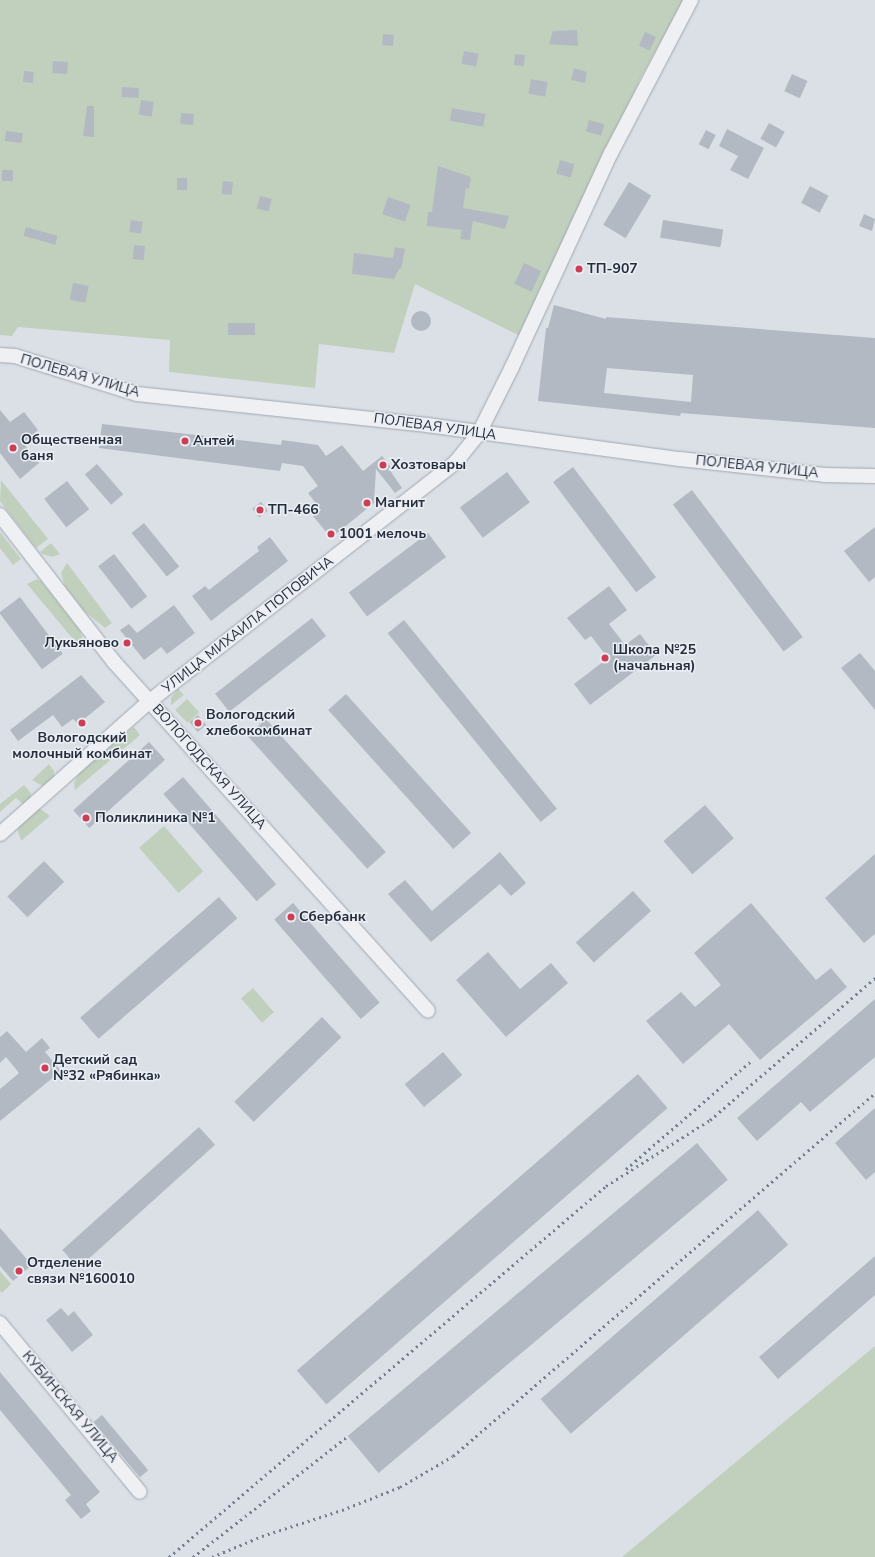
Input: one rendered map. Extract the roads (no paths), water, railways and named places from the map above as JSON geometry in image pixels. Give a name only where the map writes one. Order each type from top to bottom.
[{"type":"street","name":"УЛИЦА МИХАИЛА ПОПОВИЧА","points":[[0,834],[150,701],[455,463],[479,433],[512,367],[611,153],[691,0]]},
{"type":"street","name":"ПОЛЕВАЯ УЛИЦА","points":[[0,355],[15,356],[137,394],[419,424],[690,460],[824,474],[875,476]]},
{"type":"street","name":"ВОЛОГОДСКАЯ УЛИЦА","points":[[0,515],[114,662],[428,1011]]},
{"type":"street","name":"КУБИНСКАЯ УЛИЦА","points":[[0,1323],[140,1492]]},
{"type":"railway","points":[[169,1557],[606,1186],[710,1120],[875,978]]},
{"type":"railway","points":[[626,1169],[751,1061]]},
{"type":"railway","points":[[212,1557],[262,1536],[342,1510],[400,1487],[453,1456],[875,1093]]},
{"type":"railway","points":[[193,1557],[348,1436]]},
{"type":"place","name":"ТП-907","points":[[579,269]]},
{"type":"place","name":"Антей","points":[[185,441]]},
{"type":"place","name":"Общественная баня","points":[[13,448]]},
{"type":"place","name":"Хозтовары","points":[[383,465]]},
{"type":"place","name":"Магнит","points":[[367,503]]},
{"type":"place","name":"ТП-466","points":[[260,510]]},
{"type":"place","name":"1001 мелочь","points":[[331,534]]},
{"type":"place","name":"Лукьяново","points":[[127,643]]},
{"type":"place","name":"Школа №25 (начальная)","points":[[605,658]]},
{"type":"place","name":"Вологодский молочный комбинат","points":[[82,723]]},
{"type":"place","name":"Вологодский хлебокомбинат","points":[[198,723]]},
{"type":"place","name":"Поликлиника №1","points":[[86,818]]},
{"type":"place","name":"Сбербанк","points":[[291,917]]},
{"type":"place","name":"Детский сад №32 «Рябинка»","points":[[45,1068]]},
{"type":"place","name":"Отделение связи №160010","points":[[19,1271]]}]
